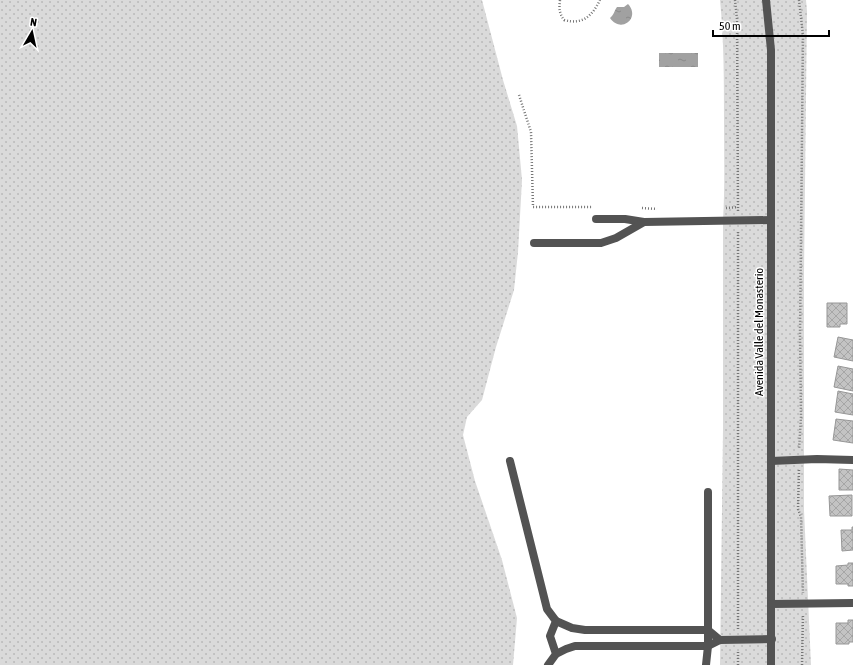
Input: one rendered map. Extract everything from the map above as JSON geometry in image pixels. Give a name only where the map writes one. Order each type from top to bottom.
[{"type":"street","name":"Avenida Valle del Monasterio","points":[[766,0],[770,50],[771,665]]},
{"type":"street","points":[[596,219],[625,219],[644,222],[771,220]]},
{"type":"street","points":[[534,243],[601,243],[616,238],[644,222]]},
{"type":"street","points":[[771,462],[799,460],[853,460]]},
{"type":"street","points":[[510,461],[547,609],[556,621],[572,628],[585,630],[708,630],[720,640]]},
{"type":"street","points":[[706,665],[708,646],[708,492]]},
{"type":"street","points":[[771,604],[853,603]]},
{"type":"street","points":[[556,621],[550,636],[556,654]]},
{"type":"street","points":[[548,665],[556,654],[576,646],[708,646],[720,640],[772,639]]},
{"type":"path","points":[[560,0],[559,10],[561,16],[564,20],[570,22],[590,16],[595,11],[600,0]]},
{"type":"path","points":[[735,0],[737,19],[738,221],[738,665]]},
{"type":"path","points":[[799,0],[803,35],[800,335],[801,417],[798,509],[801,517],[803,603],[802,665]]},
{"type":"path","points":[[519,95],[531,132],[533,207]]},
{"type":"shaded area","points":[[0,0],[482,0],[517,126],[522,180],[518,252],[514,290],[496,347],[482,400],[467,417],[463,435],[475,481],[502,560],[517,618],[513,665],[0,665]]},
{"type":"shaded area","points":[[720,0],[806,0],[804,510],[811,665],[720,665],[723,430],[724,61]]},
{"type":"water","points":[[628,4],[632,14],[631,19],[624,24],[619,25],[614,23],[610,18],[617,7],[624,7]]},
{"type":"water","points":[[659,53],[698,53],[698,67],[659,67]]},
{"type":"building","points":[[827,303],[847,303],[847,324],[840,324],[840,327],[827,327]]},
{"type":"building","points":[[838,337],[853,340],[853,361],[834,357]]},
{"type":"building","points":[[838,366],[853,369],[853,391],[834,387]]},
{"type":"building","points":[[838,391],[853,394],[853,415],[835,412]]},
{"type":"building","points":[[836,419],[853,421],[853,443],[833,440]]},
{"type":"building","points":[[839,469],[853,470],[853,490],[839,490]]},
{"type":"building","points":[[852,495],[852,516],[830,516],[829,496]]},
{"type":"building","points":[[852,527],[853,550],[842,551],[841,530],[852,530]]},
{"type":"building","points":[[848,563],[853,563],[853,586],[848,586],[848,584],[836,584],[836,566],[848,565]]},
{"type":"building","points":[[848,620],[853,620],[853,642],[849,642],[849,644],[836,644],[836,623],[848,623]]}]
